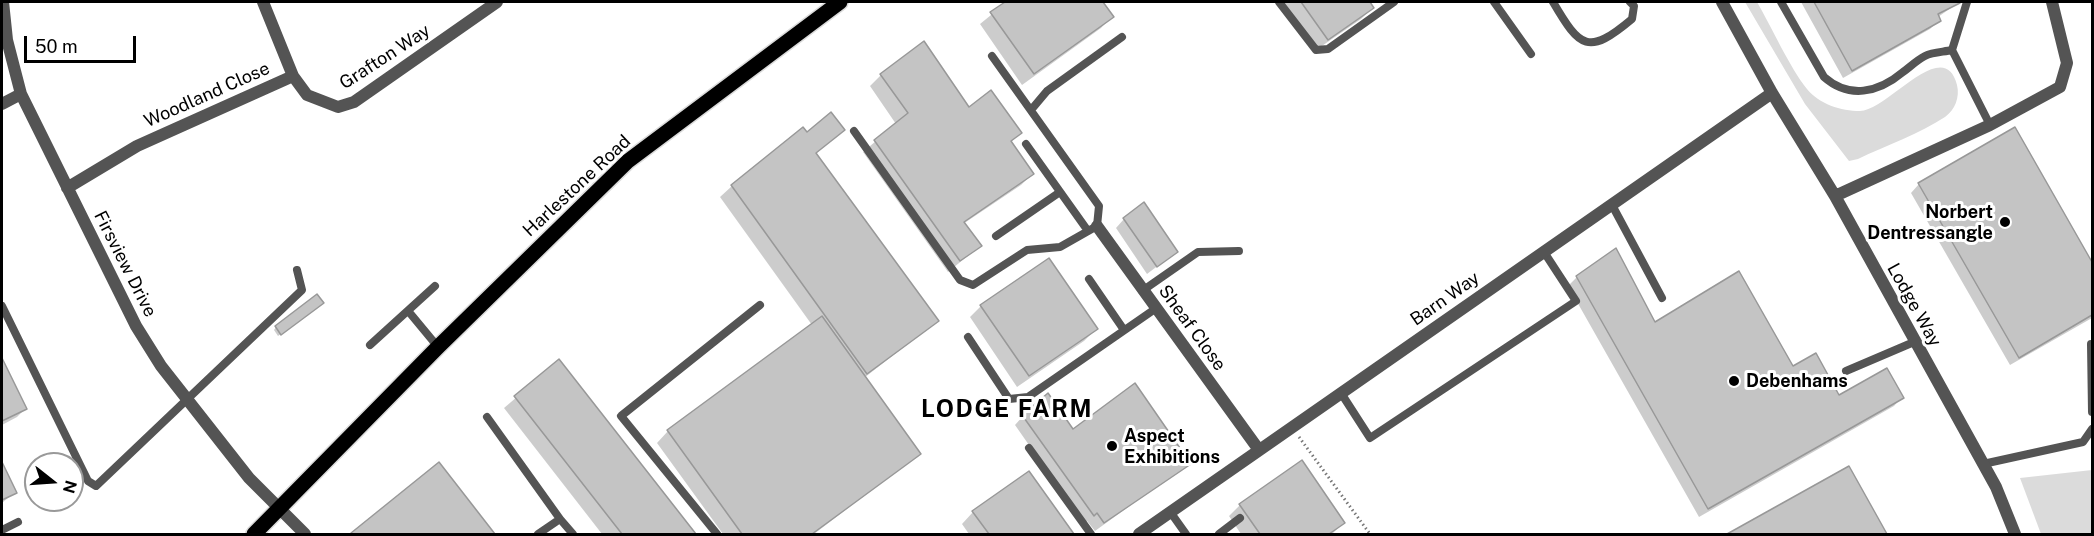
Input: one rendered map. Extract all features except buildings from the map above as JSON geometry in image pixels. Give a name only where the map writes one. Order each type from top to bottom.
[{"type":"main road","name":"Harlestone Road","points":[[254,534],[438,347],[628,161],[840,2]]},
{"type":"street","name":"Firsview Drive","points":[[3,2],[8,40],[21,94],[136,326],[161,366],[249,478],[279,510]]},
{"type":"street","name":"Woodland Close","points":[[67,188],[137,146],[293,76],[263,2]]},
{"type":"street","name":"Grafton Way","points":[[293,76],[307,95],[322,102],[338,107],[354,102],[497,2]]},
{"type":"street","name":"Lodge Way","points":[[1722,2],[1772,93],[1834,196],[1996,488],[2015,534]]},
{"type":"street","points":[[1834,196],[1989,125],[2060,87],[2067,63],[2052,2]]},
{"type":"street","name":"Barn Way","points":[[1139,534],[1772,93]]},
{"type":"street","points":[[2,104],[21,94]]},
{"type":"street","name":"Sheaf Close","points":[[1093,229],[1142,291],[1259,450]]},
{"type":"street","points":[[279,510],[305,534]]},
{"type":"lane","points":[[1279,2],[1316,50],[1328,49],[1394,2]]},
{"type":"lane","points":[[1494,2],[1531,54]]},
{"type":"lane","points":[[1553,2],[1568,26],[1582,42],[1598,44],[1632,20],[1634,6],[1630,2]]},
{"type":"lane","points":[[1781,2],[1824,77],[1834,85],[1846,90],[1871,91],[1886,84],[1926,55],[1952,50]]},
{"type":"lane","points":[[1967,2],[1952,50],[1989,125]]},
{"type":"lane","points":[[1031,110],[1047,91],[1122,37]]},
{"type":"lane","points":[[855,131],[960,280],[973,285],[1027,250],[1060,247],[1093,229],[1099,206],[992,56]]},
{"type":"lane","points":[[1026,144],[1060,192],[1093,229]]},
{"type":"lane","points":[[996,236],[1060,192]]},
{"type":"lane","points":[[1612,204],[1662,298]]},
{"type":"lane","points":[[1142,291],[1198,252],[1239,251]]},
{"type":"lane","points":[[1341,393],[1370,438],[1576,301],[1544,252]]},
{"type":"lane","points":[[2,306],[91,485],[96,486],[302,290],[297,270]]},
{"type":"lane","points":[[1089,279],[1124,330]]},
{"type":"lane","points":[[370,345],[435,286]]},
{"type":"lane","points":[[717,534],[621,416],[760,305]]},
{"type":"lane","points":[[968,337],[1009,399],[1028,397],[1155,309]]},
{"type":"lane","points":[[409,312],[438,347]]},
{"type":"lane","points":[[1846,371],[1914,342]]},
{"type":"lane","points":[[2091,344],[2092,412]]},
{"type":"lane","points":[[487,417],[573,534]]},
{"type":"lane","points":[[1983,465],[2083,442],[2092,429]]},
{"type":"lane","points":[[1029,448],[1091,534]]},
{"type":"lane","points":[[1171,513],[1186,534]]},
{"type":"lane","points":[[1219,534],[1240,518]]},
{"type":"lane","points":[[538,534],[560,519]]},
{"type":"lane","points":[[2,530],[18,522]]},
{"type":"path","points":[[1292,427],[1370,534]]},
{"type":"shaded area","points":[[1745,2],[1757,2],[1787,59],[1807,89],[1824,103],[1853,111],[1871,108],[1914,79],[1928,71],[1940,68],[1950,71],[1957,85],[1958,94],[1954,107],[1945,117],[1925,128],[1849,161],[1805,104]]},
{"type":"shaded area","points":[[2092,470],[2092,534],[2041,534],[2020,478]]},
{"type":"place","name":"Norbert Dentressangle","points":[[2005,222]]},
{"type":"place","name":"Debenhams","points":[[1734,381]]},
{"type":"place","name":"Aspect Exhibitions","points":[[1112,446]]},
{"type":"district","name":"LODGE FARM","points":[[1007,410]]}]
